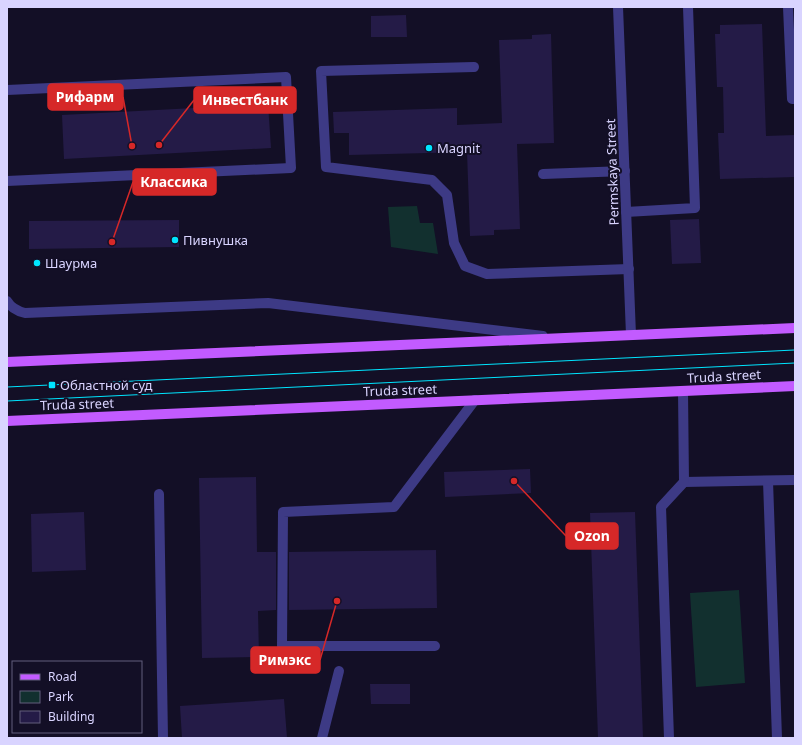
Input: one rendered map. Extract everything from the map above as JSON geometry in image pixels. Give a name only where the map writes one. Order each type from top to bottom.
[{"type":"main road","points":[[7,362],[795,328]]},
{"type":"main road","name":"Truda street","points":[[7,420],[795,386]]},
{"type":"street","name":"Permskaya Street","points":[[618,7],[632,335]]},
{"type":"street","points":[[626,212],[695,208],[688,7]]},
{"type":"street","points":[[788,7],[792,99],[795,99]]},
{"type":"street","points":[[474,67],[321,71],[326,167],[432,180],[447,195],[454,243],[465,266],[487,274],[629,269]]},
{"type":"street","points":[[7,90],[286,78],[291,168],[7,181]]},
{"type":"street","points":[[543,174],[625,171]]},
{"type":"street","points":[[7,301],[10,306],[19,311],[25,312],[268,303],[563,338]]},
{"type":"street","points":[[669,738],[661,507],[684,482],[683,391]]},
{"type":"street","points":[[435,646],[282,646],[283,512],[394,507],[475,400]]},
{"type":"street","points":[[684,482],[795,480]]},
{"type":"street","points":[[768,481],[776,738]]},
{"type":"street","points":[[159,494],[163,738]]},
{"type":"street","points":[[322,738],[339,671]]},
{"type":"green space","points":[[417,206],[420,223],[433,223],[438,254],[391,247],[388,207]]},
{"type":"green space","points":[[739,590],[745,683],[696,687],[690,593]]},
{"type":"building","points":[[406,15],[407,37],[371,37],[371,16]]},
{"type":"building","points":[[762,24],[766,136],[795,135],[795,177],[720,179],[718,133],[724,133],[723,87],[717,87],[715,34],[720,34],[720,25]]},
{"type":"building","points":[[551,34],[554,143],[517,144],[520,229],[494,230],[494,235],[470,236],[467,152],[349,155],[349,133],[334,133],[333,112],[457,108],[457,125],[502,123],[499,40],[532,39],[532,35]]},
{"type":"building","points":[[268,104],[271,148],[64,159],[62,115]]},
{"type":"building","points":[[699,219],[701,263],[672,264],[670,220]]},
{"type":"building","points":[[179,220],[179,247],[29,249],[29,221]]},
{"type":"building","points":[[530,469],[531,493],[445,497],[444,472]]},
{"type":"building","points":[[256,477],[257,552],[276,552],[276,610],[258,611],[259,657],[202,658],[199,478]]},
{"type":"building","points":[[84,512],[86,570],[32,572],[31,514]]},
{"type":"building","points":[[635,512],[643,738],[598,738],[590,513]]},
{"type":"building","points":[[436,550],[437,608],[289,610],[289,552]]},
{"type":"building","points":[[370,684],[410,684],[410,704],[371,704]]},
{"type":"building","points":[[284,699],[287,738],[182,738],[180,706]]},
{"type":"tram line","points":[[7,387],[795,350]]},
{"type":"tram line","points":[[7,401],[795,363]]},
{"type":"place","name":"Инвестбанк","points":[[159,145]]},
{"type":"place","name":"Рифарм","points":[[132,146]]},
{"type":"place","name":"Magnit","points":[[429,148]]},
{"type":"place","name":"Пивнушка","points":[[175,240]]},
{"type":"place","name":"Классика","points":[[112,242]]},
{"type":"place","name":"Шаурма","points":[[37,263]]},
{"type":"place","name":"Областной суд","points":[[52,385]]},
{"type":"place","name":"Ozon","points":[[514,481]]},
{"type":"place","name":"Римэкс","points":[[337,601]]}]
